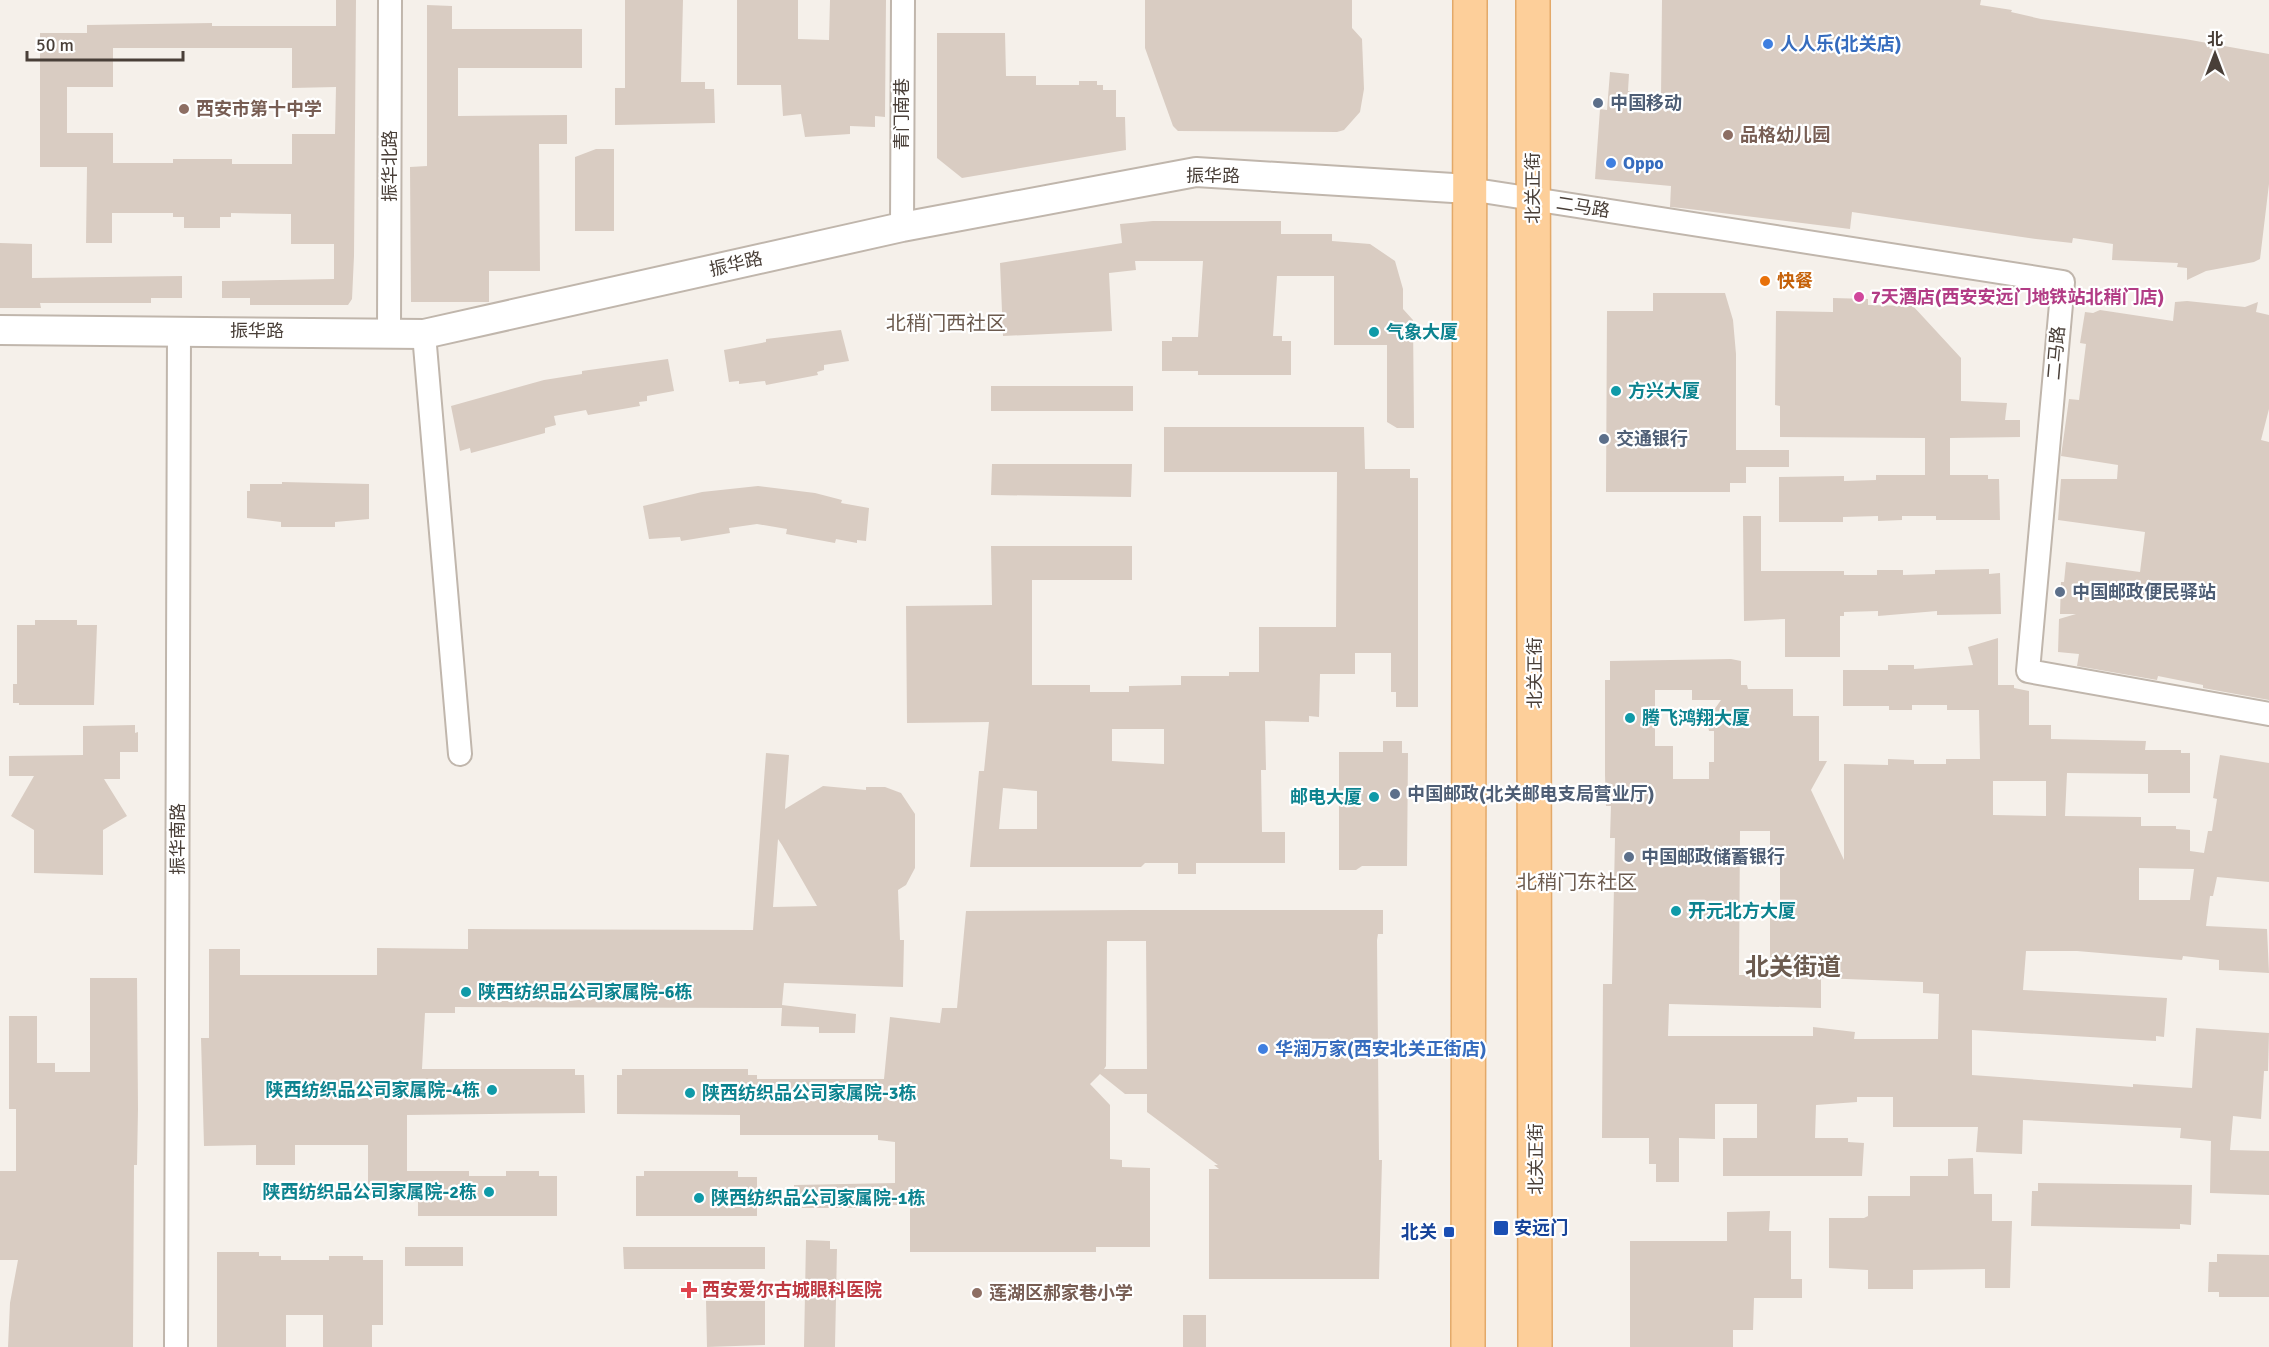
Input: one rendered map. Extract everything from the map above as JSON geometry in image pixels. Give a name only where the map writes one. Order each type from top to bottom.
[{"type":"main road","points":[[1468,1347],[1470,0]]},
{"type":"main road","name":"北关正街","points":[[1533,0],[1535,1347]]},
{"type":"street","name":"振华北路","points":[[389,332],[390,0]]},
{"type":"street","name":"青门南巷","points":[[902,227],[903,0]]},
{"type":"street","name":"振华路","points":[[0,330],[424,334],[902,227],[1196,172],[1470,189]]},
{"type":"street","name":"二马路","points":[[1470,189],[2063,282],[2028,671],[2269,714]]},
{"type":"street","name":"振华南路","points":[[176,1347],[179,330]]},
{"type":"street","points":[[424,334],[460,754]]},
{"type":"building","points":[[336,0],[356,0],[354,256],[352,299],[348,305],[250,305],[250,298],[222,298],[222,281],[334,279],[334,244],[291,244],[291,214],[231,213],[231,217],[220,217],[220,228],[184,228],[184,217],[173,217],[173,213],[112,213],[112,243],[86,243],[87,167],[40,167],[40,33],[87,33],[87,25],[212,23],[212,26],[336,26]],"holes":[[[113,48],[292,48],[292,88],[336,87],[335,134],[292,134],[292,164],[232,164],[232,159],[173,159],[173,163],[113,163],[113,133],[67,133],[67,87],[113,87]]]},
{"type":"building","points":[[625,0],[683,0],[681,82],[705,82],[705,89],[714,89],[715,123],[615,125],[615,88],[625,88]]},
{"type":"building","points":[[737,0],[798,0],[798,39],[829,40],[830,0],[886,0],[885,117],[875,116],[875,127],[850,126],[850,134],[805,137],[801,114],[783,116],[781,85],[737,85]]},
{"type":"building","points":[[1145,0],[1352,0],[1352,28],[1362,39],[1364,89],[1360,112],[1344,130],[1337,132],[1178,131],[1173,126],[1145,48]]},
{"type":"building","points":[[1662,0],[1981,0],[1980,5],[2012,10],[2011,12],[2041,19],[2185,39],[2269,54],[2269,184],[2260,259],[2206,271],[2187,280],[2187,268],[2177,267],[2178,263],[2112,260],[2113,244],[2073,238],[2072,243],[2036,239],[1852,212],[1850,229],[1670,207],[1671,186],[1595,179],[1600,109],[1607,110],[1610,72],[1629,74],[1628,91],[1661,98]]},
{"type":"building","points":[[427,5],[452,6],[452,29],[582,29],[582,68],[458,68],[458,116],[567,115],[567,144],[539,144],[540,271],[489,271],[489,302],[411,302],[410,167],[427,166]]},
{"type":"building","points":[[937,33],[1005,33],[1006,76],[1036,76],[1036,85],[1079,85],[1079,81],[1097,81],[1097,85],[1103,85],[1103,90],[1116,90],[1116,117],[1125,117],[1126,150],[962,178],[937,158]]},
{"type":"building","points":[[596,149],[614,149],[614,231],[575,231],[575,157]]},
{"type":"building","points":[[1153,221],[1281,221],[1281,234],[1332,234],[1332,241],[1370,244],[1395,261],[1403,289],[1403,309],[1413,320],[1414,428],[1397,428],[1387,422],[1387,345],[1334,345],[1334,276],[1277,276],[1273,336],[1282,336],[1282,341],[1291,341],[1291,375],[1198,375],[1198,371],[1162,371],[1162,341],[1172,341],[1172,337],[1198,337],[1203,261],[1135,261],[1136,270],[1109,273],[1112,331],[1003,336],[1000,263],[1122,243],[1120,224]]},
{"type":"building","points":[[0,243],[32,244],[32,278],[182,276],[182,298],[151,298],[151,303],[40,303],[41,308],[0,308]]},
{"type":"building","points":[[1653,293],[1725,293],[1733,320],[1736,354],[1736,450],[1789,450],[1789,467],[1746,467],[1746,483],[1730,483],[1730,492],[1606,492],[1607,311],[1653,311]]},
{"type":"building","points":[[1833,298],[1868,299],[1868,305],[1913,306],[1961,358],[1961,401],[2007,403],[2005,420],[2020,420],[2020,437],[1950,438],[1950,475],[1988,475],[1988,479],[1999,479],[2000,520],[1936,520],[1936,516],[1902,516],[1902,520],[1878,521],[1878,516],[1843,517],[1843,522],[1779,522],[1779,477],[1844,476],[1844,481],[1876,480],[1876,475],[1925,475],[1925,438],[1780,437],[1780,406],[1775,405],[1776,311],[1833,312]]},
{"type":"building","points":[[2187,301],[2245,307],[2258,302],[2256,312],[2269,315],[2269,409],[2261,440],[2269,442],[2269,700],[2203,688],[2203,685],[2158,676],[2157,680],[2077,666],[2079,654],[2058,652],[2059,619],[2076,614],[2060,614],[2061,582],[2064,582],[2066,562],[2140,572],[2145,532],[2058,520],[2061,479],[2117,479],[2118,465],[2061,456],[2069,399],[2079,400],[2086,344],[2080,343],[2085,312],[2093,313],[2100,310],[2173,321],[2175,302]]},
{"type":"building","points":[[841,330],[849,361],[824,365],[824,370],[817,372],[818,375],[766,385],[765,381],[739,384],[739,381],[729,382],[724,350],[766,342],[766,339]]},
{"type":"building","points":[[668,359],[674,391],[647,396],[647,401],[639,402],[640,406],[588,415],[586,410],[554,416],[556,425],[545,428],[545,433],[471,453],[470,448],[460,451],[451,406],[544,380],[582,374],[582,371]]},
{"type":"building","points":[[991,386],[1133,386],[1133,411],[991,411]]},
{"type":"building","points":[[1164,427],[1364,427],[1365,469],[1410,469],[1410,478],[1418,478],[1418,707],[1396,707],[1396,692],[1391,692],[1391,653],[1355,653],[1355,674],[1320,674],[1319,717],[1309,716],[1309,722],[1265,721],[1266,770],[1261,770],[1262,832],[1285,832],[1285,863],[1196,863],[1196,874],[1178,874],[1178,863],[1145,863],[1141,867],[970,867],[979,771],[984,771],[989,722],[907,723],[906,606],[992,605],[991,546],[1132,546],[1132,580],[1032,580],[1032,685],[1090,685],[1090,692],[1129,692],[1129,686],[1181,685],[1181,676],[1229,676],[1229,672],[1259,672],[1259,627],[1336,627],[1337,472],[1164,472]],"holes":[[[1112,729],[1164,729],[1164,764],[1112,761]],[[1003,788],[1037,791],[1037,829],[999,829]]]},
{"type":"building","points":[[992,464],[1132,464],[1131,497],[991,495]]},
{"type":"building","points":[[282,482],[369,484],[369,519],[335,522],[335,527],[281,527],[281,522],[247,518],[247,491],[250,491],[250,484],[282,484]]},
{"type":"building","points":[[758,486],[815,493],[842,500],[841,503],[869,508],[866,541],[857,540],[857,543],[836,539],[835,543],[786,534],[787,529],[757,524],[729,528],[730,533],[681,541],[680,537],[649,539],[643,506],[702,492]]},
{"type":"building","points":[[1743,516],[1761,516],[1761,571],[1844,571],[1844,575],[1877,575],[1877,570],[1903,570],[1903,575],[1935,574],[1935,570],[1989,569],[1989,574],[2000,573],[2001,614],[1937,615],[1937,611],[1878,616],[1878,611],[1844,612],[1844,616],[1840,616],[1840,657],[1785,657],[1785,619],[1744,621]]},
{"type":"building","points":[[35,620],[77,620],[77,625],[97,625],[94,705],[19,705],[19,703],[13,703],[13,684],[17,684],[17,625],[35,625]]},
{"type":"building","points":[[1998,638],[1998,685],[2014,685],[2014,688],[2029,691],[2029,725],[2051,725],[2051,739],[2146,741],[2145,750],[2181,750],[2181,753],[2190,753],[2190,793],[2148,793],[2148,774],[2067,773],[2065,816],[2141,817],[2141,826],[2176,826],[2176,829],[2190,830],[2190,851],[2204,853],[2208,831],[2212,831],[2217,799],[2213,798],[2220,755],[2269,763],[2269,882],[2217,877],[2213,896],[2210,896],[2206,926],[2267,929],[2269,973],[2219,970],[2219,960],[2183,956],[2182,960],[2077,951],[2026,951],[2023,990],[2167,998],[2164,1037],[2156,1036],[2156,1041],[1972,1030],[1972,1075],[2133,1087],[2133,1084],[2192,1088],[2196,1028],[2269,1033],[2268,1071],[2264,1071],[2261,1119],[2233,1116],[2230,1150],[2269,1151],[2269,1195],[2210,1193],[2211,1141],[2180,1138],[2181,1128],[2023,1120],[2022,1154],[1976,1152],[1978,1127],[1893,1127],[1893,1097],[1857,1097],[1857,1102],[1816,1105],[1815,1138],[1848,1138],[1848,1142],[1864,1143],[1862,1176],[1723,1176],[1723,1138],[1757,1138],[1757,1104],[1715,1104],[1715,1139],[1679,1138],[1679,1182],[1656,1182],[1656,1164],[1649,1164],[1649,1138],[1602,1138],[1603,984],[1612,984],[1615,838],[1610,838],[1611,806],[1606,806],[1605,775],[1605,680],[1610,680],[1610,661],[1731,659],[1741,661],[1741,685],[1747,685],[1748,689],[1793,689],[1793,716],[1819,716],[1819,761],[1827,761],[1811,790],[1844,860],[1844,764],[1888,765],[1888,759],[1914,760],[1914,764],[1946,764],[1946,759],[1980,759],[1979,710],[1947,710],[1947,705],[1912,705],[1912,710],[1889,710],[1889,706],[1843,706],[1843,670],[1888,670],[1888,665],[1914,665],[1914,669],[1973,665],[1968,647]],"holes":[[[1655,690],[1692,690],[1692,700],[1721,700],[1707,720],[1709,731],[1714,731],[1714,762],[1709,762],[1709,779],[1673,779],[1673,746],[1655,746]],[[1993,781],[2046,781],[2046,816],[1993,815]],[[1740,831],[1770,831],[1770,862],[1780,861],[1780,918],[1770,918],[1770,975],[1739,975]],[[2139,868],[2194,869],[2190,900],[2139,900]],[[1821,978],[1923,982],[1923,993],[1939,994],[1938,1039],[1854,1039],[1855,1032],[1813,1027],[1813,1036],[1668,1036],[1669,1004],[1821,1008]]]},
{"type":"building","points":[[135,725],[135,733],[138,732],[138,752],[120,752],[120,779],[104,779],[127,816],[103,830],[103,875],[34,873],[34,830],[11,816],[34,776],[9,776],[9,756],[83,755],[83,726]]},
{"type":"building","name":"邮电大厦","points":[[1383,741],[1402,741],[1402,753],[1408,753],[1407,866],[1362,866],[1356,870],[1339,870],[1339,752],[1383,752]]},
{"type":"building","points":[[766,753],[789,755],[785,809],[823,786],[866,790],[866,787],[885,787],[901,793],[915,814],[915,868],[906,885],[898,890],[900,940],[904,940],[903,987],[784,983],[782,1005],[856,1014],[855,1033],[819,1033],[819,1027],[781,1026],[782,1008],[455,1007],[455,1013],[425,1013],[422,1069],[575,1069],[575,1075],[584,1075],[585,1113],[407,1115],[407,1171],[469,1171],[469,1176],[506,1176],[506,1171],[539,1171],[539,1176],[557,1176],[557,1216],[418,1216],[418,1197],[368,1197],[368,1145],[295,1145],[295,1165],[256,1165],[256,1145],[204,1146],[201,1038],[209,1038],[209,949],[240,949],[240,975],[377,975],[377,948],[468,949],[468,929],[753,930]],"holes":[[[778,839],[817,906],[773,907]]]},
{"type":"building","points":[[1383,910],[1383,934],[1378,934],[1377,940],[1379,1160],[1382,1160],[1379,1279],[1209,1279],[1209,1169],[1219,1169],[1214,1165],[1218,1165],[1147,1112],[1147,1094],[1125,1094],[1100,1074],[1090,1084],[1110,1105],[1110,1159],[1122,1160],[1122,1167],[1150,1168],[1150,1247],[1096,1247],[1096,1252],[910,1252],[910,1205],[794,1208],[794,1185],[895,1183],[895,1142],[878,1140],[878,1135],[740,1135],[740,1115],[617,1114],[617,1075],[622,1075],[622,1069],[748,1069],[748,1075],[757,1075],[757,1079],[884,1079],[890,1017],[940,1023],[942,1008],[957,1008],[966,911]],"holes":[[[1107,941],[1146,941],[1147,1069],[1104,1069],[1106,1066]]]},
{"type":"building","points":[[90,978],[137,978],[138,1109],[137,1165],[134,1165],[133,1347],[8,1347],[10,1303],[18,1260],[0,1260],[0,1171],[16,1171],[16,1109],[9,1109],[9,1016],[37,1016],[37,1063],[55,1063],[55,1072],[90,1072]]},
{"type":"building","points":[[1973,1158],[1974,1194],[1992,1194],[1992,1221],[2012,1221],[2010,1288],[1985,1288],[1985,1269],[1913,1270],[1913,1289],[1868,1289],[1868,1270],[1829,1268],[1829,1218],[1864,1218],[1868,1216],[1868,1196],[1910,1196],[1910,1176],[1948,1176],[1948,1159]]},
{"type":"building","points":[[644,1171],[738,1171],[738,1177],[757,1177],[757,1216],[636,1216],[636,1176],[644,1176]]},
{"type":"building","points":[[2038,1183],[2192,1185],[2191,1225],[2180,1224],[2180,1229],[2031,1226],[2032,1191],[2038,1191]]},
{"type":"building","points":[[1770,1211],[1769,1231],[1791,1231],[1791,1279],[1802,1279],[1802,1298],[1754,1298],[1753,1330],[1733,1330],[1733,1347],[1630,1347],[1630,1241],[1727,1241],[1727,1212]]},
{"type":"building","points":[[806,1240],[830,1241],[830,1249],[837,1249],[835,1347],[804,1347]]},
{"type":"building","points":[[405,1247],[463,1247],[463,1266],[405,1266]]},
{"type":"building","points":[[623,1247],[765,1247],[765,1269],[624,1269]]},
{"type":"building","points":[[217,1252],[259,1252],[259,1256],[281,1256],[281,1260],[329,1260],[329,1256],[363,1256],[363,1260],[383,1260],[383,1325],[372,1325],[372,1347],[323,1347],[323,1315],[286,1315],[286,1347],[217,1347]]},
{"type":"building","points":[[2217,1254],[2269,1255],[2269,1297],[2219,1297],[2219,1292],[2208,1292],[2209,1262],[2217,1262]]},
{"type":"building","points":[[706,1301],[765,1301],[765,1345],[707,1347]]},
{"type":"building","points":[[1183,1315],[1206,1315],[1206,1347],[1183,1347]]},
{"type":"place","name":"人人乐(北关店)","points":[[1768,44]]},
{"type":"place","name":"中国移动","points":[[1598,103]]},
{"type":"place","name":"西安市第十中学","points":[[184,109]]},
{"type":"place","name":"品格幼儿园","points":[[1728,135]]},
{"type":"place","name":"Oppo","points":[[1611,163]]},
{"type":"place","name":"快餐","points":[[1765,281]]},
{"type":"place","name":"7天酒店(西安安远门地铁站北稍门店)","points":[[1859,297]]},
{"type":"place","name":"气象大厦","points":[[1374,332]]},
{"type":"place","name":"方兴大厦","points":[[1616,391]]},
{"type":"place","name":"交通银行","points":[[1604,439]]},
{"type":"place","name":"中国邮政便民驿站","points":[[2060,592]]},
{"type":"place","name":"腾飞鸿翔大厦","points":[[1630,718]]},
{"type":"place","name":"中国邮政(北关邮电支局营业厅)","points":[[1395,794]]},
{"type":"place","name":"邮电大厦","points":[[1374,797]]},
{"type":"place","name":"中国邮政储蓄银行","points":[[1629,857]]},
{"type":"place","name":"开元北方大厦","points":[[1676,911]]},
{"type":"place","name":"陕西纺织品公司家属院-6栋","points":[[466,992]]},
{"type":"place","name":"华润万家(西安北关正街店)","points":[[1263,1049]]},
{"type":"place","name":"陕西纺织品公司家属院-4栋","points":[[492,1090]]},
{"type":"place","name":"陕西纺织品公司家属院-3栋","points":[[690,1093]]},
{"type":"place","name":"陕西纺织品公司家属院-2栋","points":[[489,1192]]},
{"type":"place","name":"陕西纺织品公司家属院-1栋","points":[[699,1198]]},
{"type":"place","name":"安远门","points":[[1501,1228]]},
{"type":"place","name":"北关","points":[[1449,1232]]},
{"type":"place","name":"西安爱尔古城眼科医院","points":[[689,1290]]},
{"type":"place","name":"莲湖区郝家巷小学","points":[[977,1293]]},
{"type":"district","name":"北稍门西社区","points":[[946,323]]},
{"type":"district","name":"北稍门东社区","points":[[1577,882]]},
{"type":"district","name":"北关街道","points":[[1793,967]]}]
